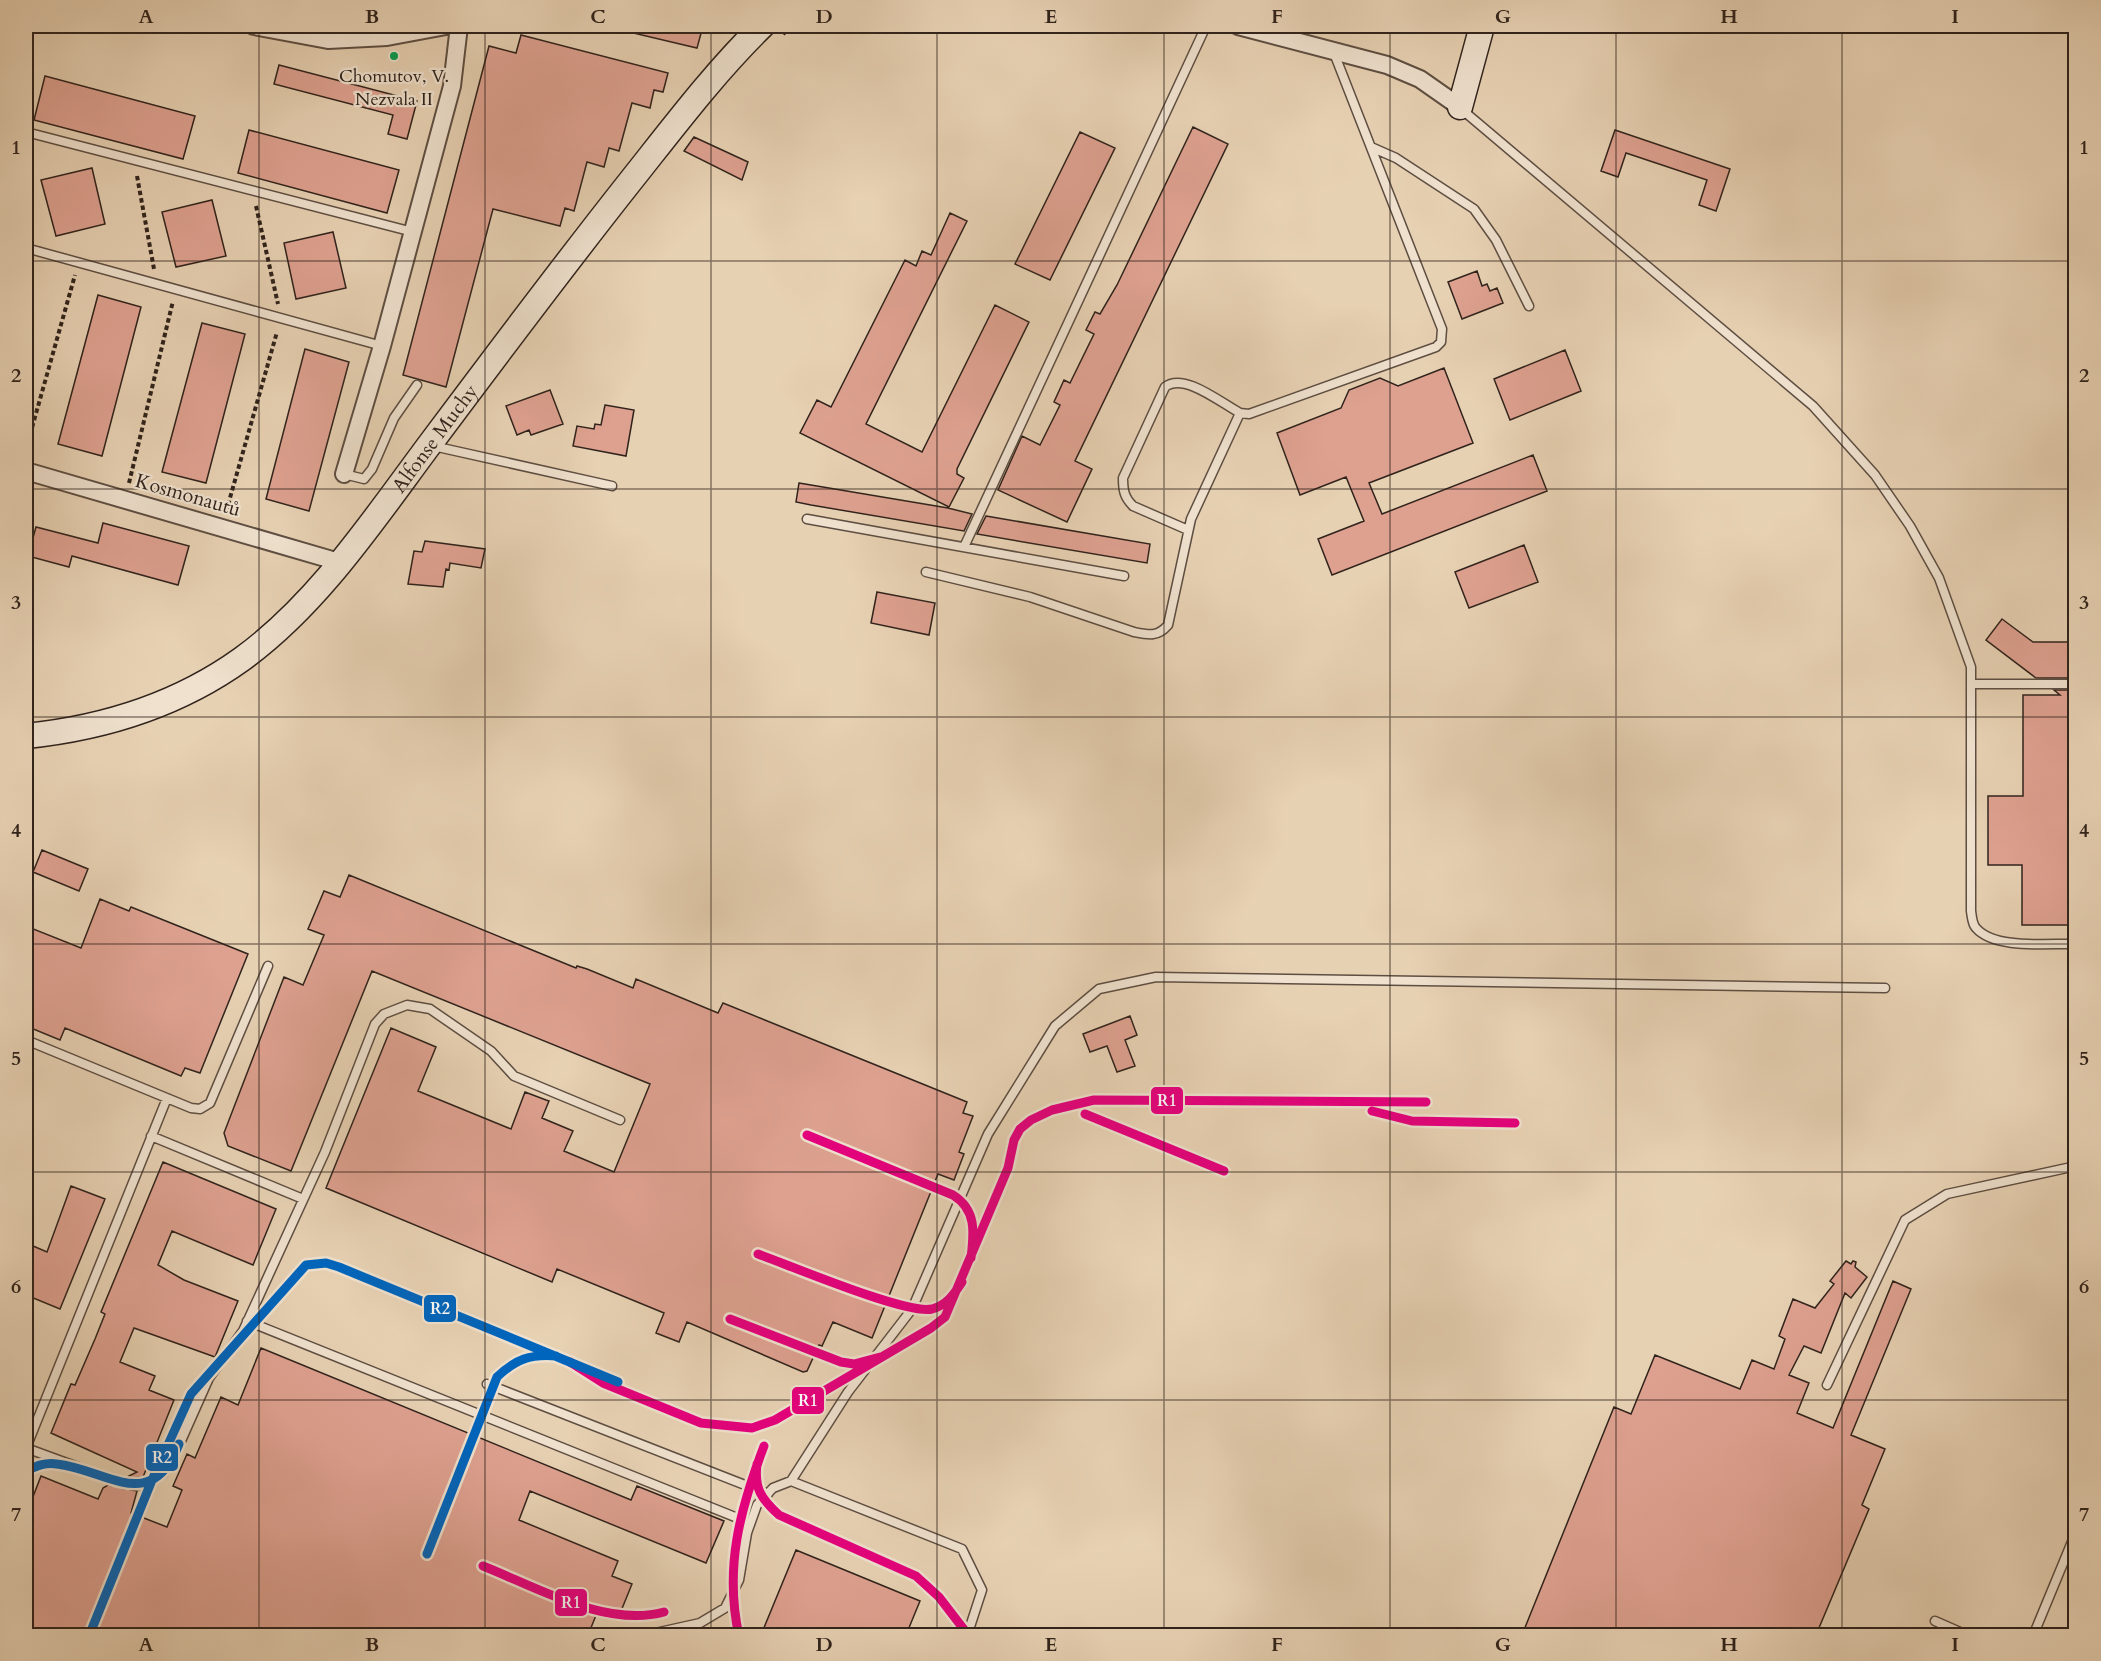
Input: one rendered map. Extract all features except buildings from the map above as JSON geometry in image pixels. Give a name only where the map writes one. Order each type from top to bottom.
[{"type":"main road","name":"Alfonse Muchy","points":[[26,736],[88,727],[124,718],[199,687],[243,658],[287,620],[339,562],[705,86],[762,26]]},
{"type":"main road","points":[[1460,107],[1482,26]]},
{"type":"street","points":[[254,26],[328,40],[387,37],[447,26]]},
{"type":"street","points":[[344,474],[382,346],[452,87],[459,26]]},
{"type":"street","points":[[1238,26],[1334,53],[1387,65],[1420,79],[1460,107]]},
{"type":"street","name":"Kosmonautů","points":[[26,471],[222,526],[339,562]]},
{"type":"lane","points":[[963,547],[1206,26]]},
{"type":"lane","points":[[1188,530],[1133,506],[1126,499],[1123,478],[1165,387],[1171,382],[1185,382],[1240,413],[1249,414],[1437,347],[1441,342],[1442,329],[1334,53]]},
{"type":"lane","points":[[1460,107],[1813,406],[1875,475],[1910,526],[1939,578],[1971,667],[1971,911],[1974,927],[1986,937],[2013,943],[2076,944]]},
{"type":"lane","points":[[26,132],[413,232]]},
{"type":"lane","points":[[1371,147],[1396,158],[1474,210],[1496,240],[1529,306]]},
{"type":"lane","points":[[26,248],[382,346]]},
{"type":"lane","points":[[344,474],[364,479],[372,469],[394,418],[417,386]]},
{"type":"lane","points":[[926,572],[1030,597],[1150,635],[1161,633],[1168,625],[1188,530],[1240,413]]},
{"type":"lane","points":[[429,445],[612,486]]},
{"type":"lane","points":[[807,519],[1124,576]]},
{"type":"lane","points":[[1971,684],[2076,684]]},
{"type":"lane","points":[[26,1040],[191,1108],[200,1109],[210,1102],[268,966]]},
{"type":"lane","points":[[655,1633],[700,1623],[725,1608],[739,1580],[750,1523],[757,1505],[768,1494],[791,1481],[848,1392],[912,1309],[988,1134],[1055,1026],[1099,988],[1156,978],[1885,988]]},
{"type":"lane","points":[[167,1098],[26,1448],[124,1484],[139,1485],[152,1480],[163,1473],[173,1459],[210,1378],[231,1350],[247,1321],[303,1199],[375,1024],[384,1014],[407,1005],[430,1009],[491,1051],[505,1068],[520,1078],[620,1120]]},
{"type":"lane","points":[[151,1137],[303,1199]]},
{"type":"lane","points":[[1827,1384],[1905,1220],[1947,1194],[2076,1166]]},
{"type":"lane","points":[[247,1321],[750,1523]]},
{"type":"lane","points":[[487,1384],[768,1494]]},
{"type":"lane","points":[[791,1481],[962,1549],[982,1590],[967,1635]]},
{"type":"lane","points":[[2033,1635],[2076,1532]]},
{"type":"lane","points":[[1935,1622],[1969,1635]]},
{"type":"path","points":[[135,160],[157,284]]},
{"type":"path","points":[[222,526],[281,318],[252,191]]},
{"type":"path","points":[[26,449],[79,263]]},
{"type":"path","points":[[125,499],[176,289]]},
{"type":"transit line","name":"R1","points":[[570,1362],[603,1383],[701,1423],[752,1428],[775,1420],[931,1328],[945,1317],[1008,1168],[1014,1140],[1020,1129],[1031,1120],[1052,1110],[1094,1100],[1426,1102]]},
{"type":"transit line","name":"R1","points":[[1372,1111],[1412,1121],[1515,1123]]},
{"type":"transit line","name":"R1","points":[[1085,1114],[1224,1171]]},
{"type":"transit line","name":"R1","points":[[807,1135],[953,1195],[961,1201],[970,1215],[973,1231],[971,1258]]},
{"type":"transit line","name":"R1","points":[[758,1254],[874,1297],[919,1309],[932,1309],[942,1305],[962,1282]]},
{"type":"transit line","name":"R2","points":[[89,1636],[152,1480],[191,1394],[306,1265],[326,1263],[339,1267],[618,1382]]},
{"type":"transit line","name":"R1","points":[[730,1319],[841,1362],[854,1364],[884,1356]]},
{"type":"transit line","name":"R2","points":[[427,1554],[497,1377],[524,1359],[556,1356]]},
{"type":"transit line","name":"R2","points":[[26,1471],[41,1465],[53,1464],[76,1468],[127,1483],[142,1483],[155,1478],[168,1465],[179,1444]]},
{"type":"transit line","name":"R1","points":[[739,1636],[733,1586],[737,1539],[748,1493],[764,1446]]},
{"type":"transit line","name":"R1","points":[[757,1464],[756,1472],[760,1492],[779,1515],[916,1576],[939,1597],[969,1636]]},
{"type":"transit line","name":"R1","points":[[483,1566],[548,1594],[595,1610],[619,1615],[664,1612]]},
{"type":"place","name":"Chomutov, V. Nezvala II","points":[[394,56]]}]
